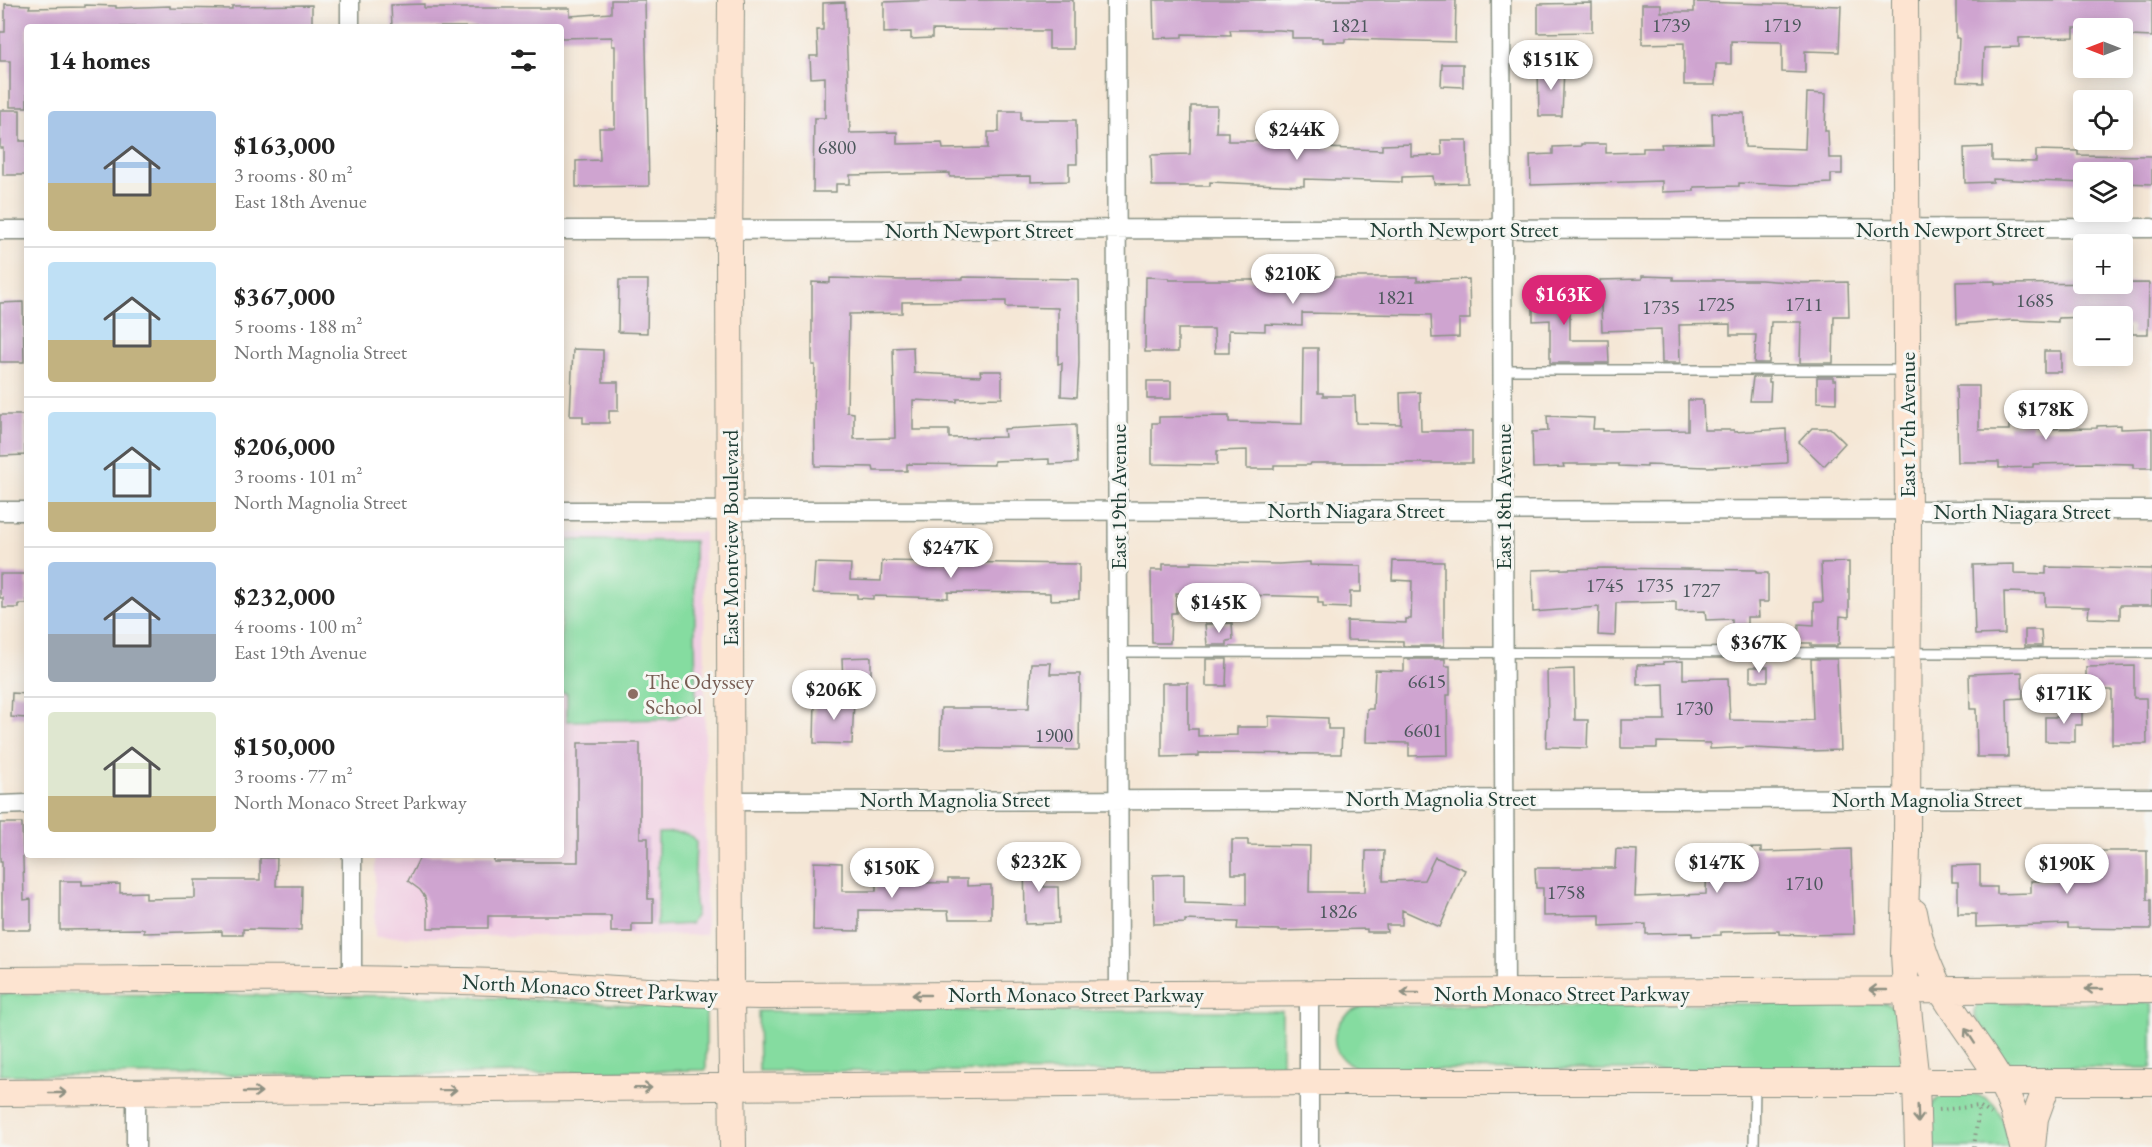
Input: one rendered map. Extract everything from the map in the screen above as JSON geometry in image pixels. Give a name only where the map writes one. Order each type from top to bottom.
[{"type":"main road","name":"East Montview Boulevard","points":[[731,0],[729,231],[733,1147]]},
{"type":"main road","name":"East 17th Avenue","points":[[1905,0],[1907,849]]},
{"type":"main road","points":[[1907,849],[1917,927],[1929,966],[1940,990],[2000,1082],[2015,1115],[2023,1147]]},
{"type":"main road","points":[[1907,849],[1904,920],[1906,990],[1916,1082],[1918,1147]]},
{"type":"main road","name":"North Monaco Street Parkway","points":[[0,980],[352,978],[498,982],[731,996],[2152,989]]},
{"type":"main road","points":[[0,1093],[1309,1082],[2152,1082]]},
{"type":"main road","points":[[2032,1147],[2035,1118],[2048,1082]]},
{"type":"street","points":[[350,0],[350,24]]},
{"type":"street","name":"East 19th Avenue","points":[[1116,0],[1119,993]]},
{"type":"street","name":"East 18th Avenue","points":[[1501,0],[1505,993]]},
{"type":"street","name":"North Newport Street","points":[[564,230],[2152,228]]},
{"type":"street","points":[[0,230],[24,230]]},
{"type":"street","name":"North Niagara Street","points":[[564,511],[1908,512],[2152,510]]},
{"type":"street","points":[[0,511],[24,511]]},
{"type":"street","name":"North Magnolia Street","points":[[730,801],[1118,798],[1907,800],[2152,798]]},
{"type":"street","points":[[0,805],[24,804]]},
{"type":"street","points":[[352,858],[352,978]]},
{"type":"street","points":[[1309,993],[1309,1147]]},
{"type":"street","points":[[136,1093],[136,1147]]},
{"type":"lane","points":[[1503,370],[1907,370]]},
{"type":"lane","points":[[1118,652],[2152,653]]},
{"type":"lane","points":[[1754,1147],[1755,1082]]},
{"type":"path","points":[[1936,1116],[1939,1109],[1979,1106],[1995,1116]]},
{"type":"path","points":[[1974,1147],[1979,1106]]},
{"type":"shaded area","name":"The Odyssey School","points":[[704,532],[706,935],[375,937],[375,858],[564,858],[564,533]]},
{"type":"green space","points":[[564,540],[694,541],[696,708],[672,719],[567,721],[567,693],[564,692]]},
{"type":"green space","points":[[658,833],[685,833],[696,842],[694,894],[696,911],[690,924],[657,926]]},
{"type":"green space","points":[[0,994],[457,996],[706,1009],[706,1070],[402,1075],[0,1075]]},
{"type":"green space","points":[[1886,1003],[1896,1009],[1901,1056],[1898,1066],[1888,1071],[1359,1069],[1347,1063],[1339,1055],[1335,1045],[1338,1026],[1344,1017],[1366,1006]]},
{"type":"green space","points":[[1985,1003],[2152,1003],[2152,1068],[2017,1065],[1996,1050],[1975,1017],[1974,1011],[1977,1005]]},
{"type":"green space","points":[[758,1011],[1282,1011],[1282,1072],[759,1071]]},
{"type":"green space","points":[[1948,1095],[1976,1095],[1991,1102],[2001,1115],[2011,1147],[1932,1147],[1930,1123],[1932,1108],[1935,1101]]},
{"type":"building","points":[[611,0],[645,0],[649,186],[576,187],[576,161],[600,160],[599,128],[615,128],[615,46],[612,46],[612,37],[564,38],[564,24],[392,24],[391,5],[424,4],[424,8],[570,8],[570,16],[611,13]]},
{"type":"building","points":[[1073,0],[1073,49],[1049,49],[1049,31],[932,30],[932,38],[911,39],[911,32],[884,33],[884,2]]},
{"type":"building","points":[[1153,0],[1456,0],[1455,42],[1345,39],[1345,42],[1322,42],[1322,38],[1292,38],[1292,31],[1279,30],[1230,30],[1231,35],[1182,34],[1182,37],[1154,38]]},
{"type":"building","points":[[1956,0],[2152,0],[2152,37],[2133,36],[2133,18],[2073,18],[2073,37],[2019,38],[2019,47],[1984,48],[1983,83],[1957,82],[1959,38],[1956,38]]},
{"type":"building","points":[[845,2],[850,133],[897,132],[897,144],[942,143],[943,149],[988,148],[988,132],[999,132],[999,111],[1021,111],[1021,120],[1076,120],[1077,164],[1069,164],[1069,181],[1031,182],[1031,176],[950,177],[950,173],[850,175],[850,184],[836,184],[836,192],[813,192],[814,118],[825,118],[825,77],[811,78],[810,56],[818,56],[817,30],[823,30],[823,3]]},
{"type":"building","points":[[1694,2],[1841,6],[1839,52],[1805,51],[1805,73],[1782,72],[1782,42],[1731,41],[1731,64],[1716,64],[1715,85],[1684,85],[1684,43],[1642,44],[1642,4],[1661,4],[1661,12],[1694,12]]},
{"type":"building","points":[[1592,3],[1592,32],[1538,33],[1538,4]]},
{"type":"building","points":[[5,4],[30,5],[29,8],[85,7],[85,5],[116,6],[116,8],[170,6],[170,8],[232,9],[232,6],[312,5],[312,24],[24,24],[24,107],[10,107],[10,61],[0,61],[0,32],[5,32]]},
{"type":"building","points":[[1442,64],[1463,64],[1463,87],[1441,86]]},
{"type":"building","points":[[1564,67],[1562,116],[1539,116],[1538,68]]},
{"type":"building","points":[[1807,93],[1826,94],[1825,131],[1828,131],[1829,158],[1842,158],[1842,174],[1831,174],[1831,183],[1792,185],[1739,183],[1739,186],[1694,187],[1694,191],[1662,192],[1662,181],[1531,185],[1530,155],[1553,154],[1553,147],[1606,144],[1606,153],[1643,152],[1643,148],[1662,148],[1661,144],[1713,143],[1712,113],[1744,113],[1745,147],[1805,149]]},
{"type":"building","points":[[1191,106],[1217,106],[1216,132],[1228,132],[1228,141],[1324,141],[1324,148],[1382,150],[1382,145],[1411,144],[1411,156],[1442,155],[1441,140],[1467,140],[1468,183],[1434,184],[1433,176],[1402,177],[1402,182],[1304,179],[1304,186],[1210,182],[1210,186],[1152,186],[1151,155],[1190,154]]},
{"type":"building","points":[[0,110],[20,110],[20,141],[24,141],[24,175],[3,175],[3,148],[0,148]]},
{"type":"building","points":[[1992,147],[1992,161],[2036,162],[2036,150],[2078,151],[2078,155],[2152,156],[2152,184],[2133,183],[2133,162],[2073,162],[2073,183],[1993,179],[1993,182],[1965,183],[1964,148]]},
{"type":"building","points":[[1642,276],[1673,277],[1673,280],[1848,282],[1849,316],[1834,316],[1833,363],[1800,363],[1801,322],[1771,322],[1769,363],[1754,363],[1756,335],[1730,335],[1730,324],[1679,325],[1680,363],[1662,363],[1661,329],[1602,331],[1600,280],[1642,279]]},
{"type":"building","points":[[963,277],[1078,279],[1077,397],[1061,396],[1062,363],[1058,364],[1058,308],[1006,307],[1006,301],[902,302],[902,313],[849,314],[847,412],[854,413],[854,439],[895,438],[893,348],[913,347],[914,373],[981,376],[980,371],[1002,371],[1002,398],[957,399],[957,402],[913,400],[913,430],[949,430],[949,438],[1005,437],[1004,429],[1076,425],[1077,463],[1049,464],[1049,459],[994,461],[994,465],[907,464],[907,471],[874,471],[873,467],[815,466],[812,282],[830,283],[830,278],[902,280],[963,279]]},
{"type":"building","points":[[1146,277],[1169,278],[1169,280],[1267,280],[1267,285],[1324,286],[1324,277],[1417,277],[1417,281],[1469,279],[1470,319],[1459,319],[1459,337],[1432,338],[1431,315],[1302,313],[1302,325],[1265,324],[1265,331],[1229,330],[1229,353],[1215,353],[1214,329],[1178,329],[1178,352],[1145,352]]},
{"type":"building","points":[[1562,279],[1562,295],[1570,295],[1570,340],[1608,340],[1609,363],[1550,363],[1550,320],[1533,321],[1533,280]]},
{"type":"building","points":[[619,280],[648,280],[647,333],[618,332]]},
{"type":"building","points":[[1956,282],[2073,283],[2073,294],[2133,294],[2133,283],[2149,283],[2148,334],[2133,334],[2133,306],[2073,306],[2073,318],[2058,318],[2058,322],[2013,320],[1957,324]]},
{"type":"building","points":[[23,302],[24,362],[0,362],[0,303]]},
{"type":"building","points":[[1303,348],[1318,348],[1318,393],[1323,393],[1323,396],[1355,396],[1356,423],[1401,424],[1400,393],[1420,392],[1421,431],[1472,431],[1472,463],[1311,463],[1310,465],[1274,465],[1274,469],[1247,469],[1247,450],[1217,451],[1217,465],[1152,464],[1152,423],[1159,423],[1159,417],[1229,416],[1229,422],[1302,424]]},
{"type":"building","points":[[573,349],[603,350],[603,382],[618,382],[618,411],[609,411],[609,423],[583,423],[583,416],[570,416]]},
{"type":"building","points":[[2044,351],[2061,351],[2061,372],[2044,372]]},
{"type":"building","points":[[1753,377],[1769,377],[1770,401],[1750,401]]},
{"type":"building","points":[[1817,377],[1833,377],[1833,380],[1836,380],[1836,403],[1817,402]]},
{"type":"building","points":[[1147,381],[1171,381],[1171,399],[1147,399]]},
{"type":"building","points":[[1956,386],[1979,386],[1979,430],[2009,430],[2009,425],[2032,424],[2032,429],[2097,428],[2097,426],[2121,425],[2121,429],[2152,428],[2152,468],[2133,468],[2133,464],[2088,463],[2033,464],[2033,467],[1999,468],[1999,462],[1958,462]]},
{"type":"building","points":[[1688,400],[1703,400],[1704,430],[1734,430],[1734,432],[1786,429],[1787,463],[1708,467],[1563,464],[1564,467],[1533,468],[1532,432],[1548,431],[1547,416],[1594,418],[1593,429],[1603,429],[1603,431],[1688,430]]},
{"type":"building","points":[[0,415],[24,415],[24,455],[0,456]]},
{"type":"building","points":[[1812,428],[1830,428],[1845,443],[1824,466],[1799,442]]},
{"type":"building","points":[[882,561],[1079,564],[1079,599],[1050,600],[1050,593],[948,592],[948,598],[873,596],[873,599],[857,598],[857,594],[813,593],[815,563],[851,564],[850,580],[881,581]]},
{"type":"building","points":[[1393,561],[1444,562],[1444,646],[1403,646],[1403,641],[1347,640],[1347,621],[1406,623],[1406,619],[1411,619],[1412,581],[1392,580]]},
{"type":"building","points":[[1191,562],[1279,564],[1310,562],[1310,565],[1361,566],[1361,592],[1350,592],[1350,608],[1323,607],[1323,603],[1318,603],[1318,597],[1176,593],[1176,613],[1171,613],[1170,643],[1152,643],[1151,570],[1163,570],[1163,564],[1191,564]]},
{"type":"building","points":[[1849,562],[1849,617],[1840,616],[1839,644],[1837,646],[1811,646],[1811,643],[1798,643],[1799,624],[1814,625],[1814,602],[1823,602],[1821,563]]},
{"type":"building","points":[[2014,564],[2014,573],[2046,574],[2046,567],[2152,569],[2152,605],[2120,605],[2120,619],[2088,618],[2089,607],[2045,606],[2045,593],[2004,592],[2005,634],[1975,635],[1973,565]]},
{"type":"building","points":[[1603,568],[1756,570],[1756,573],[1768,573],[1768,602],[1758,602],[1759,617],[1747,617],[1747,624],[1732,625],[1732,619],[1706,620],[1705,611],[1676,612],[1676,602],[1616,603],[1615,636],[1598,635],[1599,607],[1533,612],[1532,570]]},
{"type":"building","points":[[0,574],[24,574],[24,604],[19,604],[19,608],[3,608],[3,598],[0,598]]},
{"type":"building","points":[[1232,623],[1233,640],[1227,641],[1227,645],[1207,645],[1205,624]]},
{"type":"building","points":[[2025,630],[2041,630],[2042,646],[2025,646]]},
{"type":"building","points":[[871,657],[871,682],[843,682],[842,658]]},
{"type":"building","points":[[1206,659],[1227,659],[1226,686],[1206,686]]},
{"type":"building","points":[[1404,659],[1445,659],[1445,666],[1450,666],[1450,695],[1447,695],[1448,755],[1409,756],[1409,743],[1366,742],[1367,709],[1373,709],[1375,670],[1404,671]]},
{"type":"building","points":[[1811,659],[1837,659],[1841,750],[1808,751],[1756,747],[1710,749],[1710,743],[1657,742],[1657,748],[1621,748],[1621,720],[1665,720],[1664,684],[1637,685],[1637,665],[1683,661],[1683,679],[1728,678],[1730,720],[1795,721],[1813,720]]},
{"type":"building","points":[[1031,663],[1051,663],[1050,674],[1080,674],[1079,750],[940,748],[941,708],[1029,708]]},
{"type":"building","points":[[2134,666],[2134,698],[2146,698],[2147,744],[2112,744],[2112,690],[2086,690],[2086,667]]},
{"type":"building","points":[[1750,667],[1768,667],[1768,681],[1750,681]]},
{"type":"building","points":[[1574,669],[1575,720],[1588,720],[1587,748],[1546,747],[1547,670]]},
{"type":"building","points":[[2022,672],[2023,698],[2007,699],[2008,757],[1977,757],[1976,709],[1970,709],[1969,674]]},
{"type":"building","points":[[1162,683],[1188,683],[1188,729],[1198,729],[1198,736],[1237,735],[1237,727],[1269,727],[1269,716],[1328,718],[1328,729],[1342,729],[1341,754],[1199,753],[1199,756],[1162,757]]},
{"type":"building","points":[[12,693],[24,694],[24,718],[11,717]]},
{"type":"building","points":[[815,699],[854,700],[852,744],[814,743]]},
{"type":"building","points":[[2060,706],[2082,707],[2082,725],[2075,725],[2075,742],[2045,741],[2045,717],[2060,717]]},
{"type":"building","points":[[578,743],[640,743],[640,838],[648,838],[648,899],[653,899],[653,924],[632,924],[632,932],[611,932],[611,916],[488,916],[488,928],[428,928],[425,897],[408,881],[420,858],[494,858],[494,862],[578,862]]},
{"type":"building","points":[[0,823],[22,823],[24,900],[31,899],[31,930],[2,930]]},
{"type":"building","points":[[1232,840],[1248,840],[1248,845],[1310,846],[1309,892],[1365,892],[1366,851],[1384,851],[1383,881],[1424,880],[1435,857],[1465,870],[1440,927],[1402,910],[1402,925],[1386,925],[1387,932],[1367,932],[1367,929],[1279,931],[1237,929],[1238,922],[1185,920],[1185,923],[1154,924],[1153,875],[1184,874],[1184,903],[1246,905],[1246,874],[1232,874]]},
{"type":"building","points":[[1761,848],[1761,852],[1851,849],[1854,934],[1779,934],[1779,931],[1721,932],[1721,935],[1692,936],[1692,933],[1646,934],[1646,924],[1600,926],[1600,915],[1543,916],[1543,888],[1536,888],[1535,868],[1615,868],[1616,849],[1637,850],[1635,897],[1706,894],[1707,849]]},
{"type":"building","points":[[2069,848],[2088,848],[2088,851],[2147,851],[2147,900],[2151,900],[2151,929],[2068,928],[2068,924],[1976,927],[1976,914],[1958,914],[1958,882],[1952,882],[1952,866],[1980,865],[1980,887],[1997,887],[1997,894],[2031,893],[2031,881],[2069,880]]},
{"type":"building","points":[[1043,853],[1044,887],[1058,887],[1059,923],[1025,924],[1024,854]]},
{"type":"building","points":[[260,858],[277,858],[276,886],[302,886],[301,930],[243,929],[243,935],[222,935],[222,931],[144,933],[144,929],[60,930],[60,881],[82,881],[82,885],[120,884],[120,893],[146,892],[146,899],[195,898],[195,880],[260,880]]},
{"type":"building","points":[[814,862],[842,863],[842,891],[876,891],[876,882],[948,883],[948,879],[967,879],[967,886],[991,885],[991,919],[949,919],[948,911],[859,910],[859,931],[813,930]]},
{"type":"place","name":"The Odyssey School","points":[[633,694]]}]
